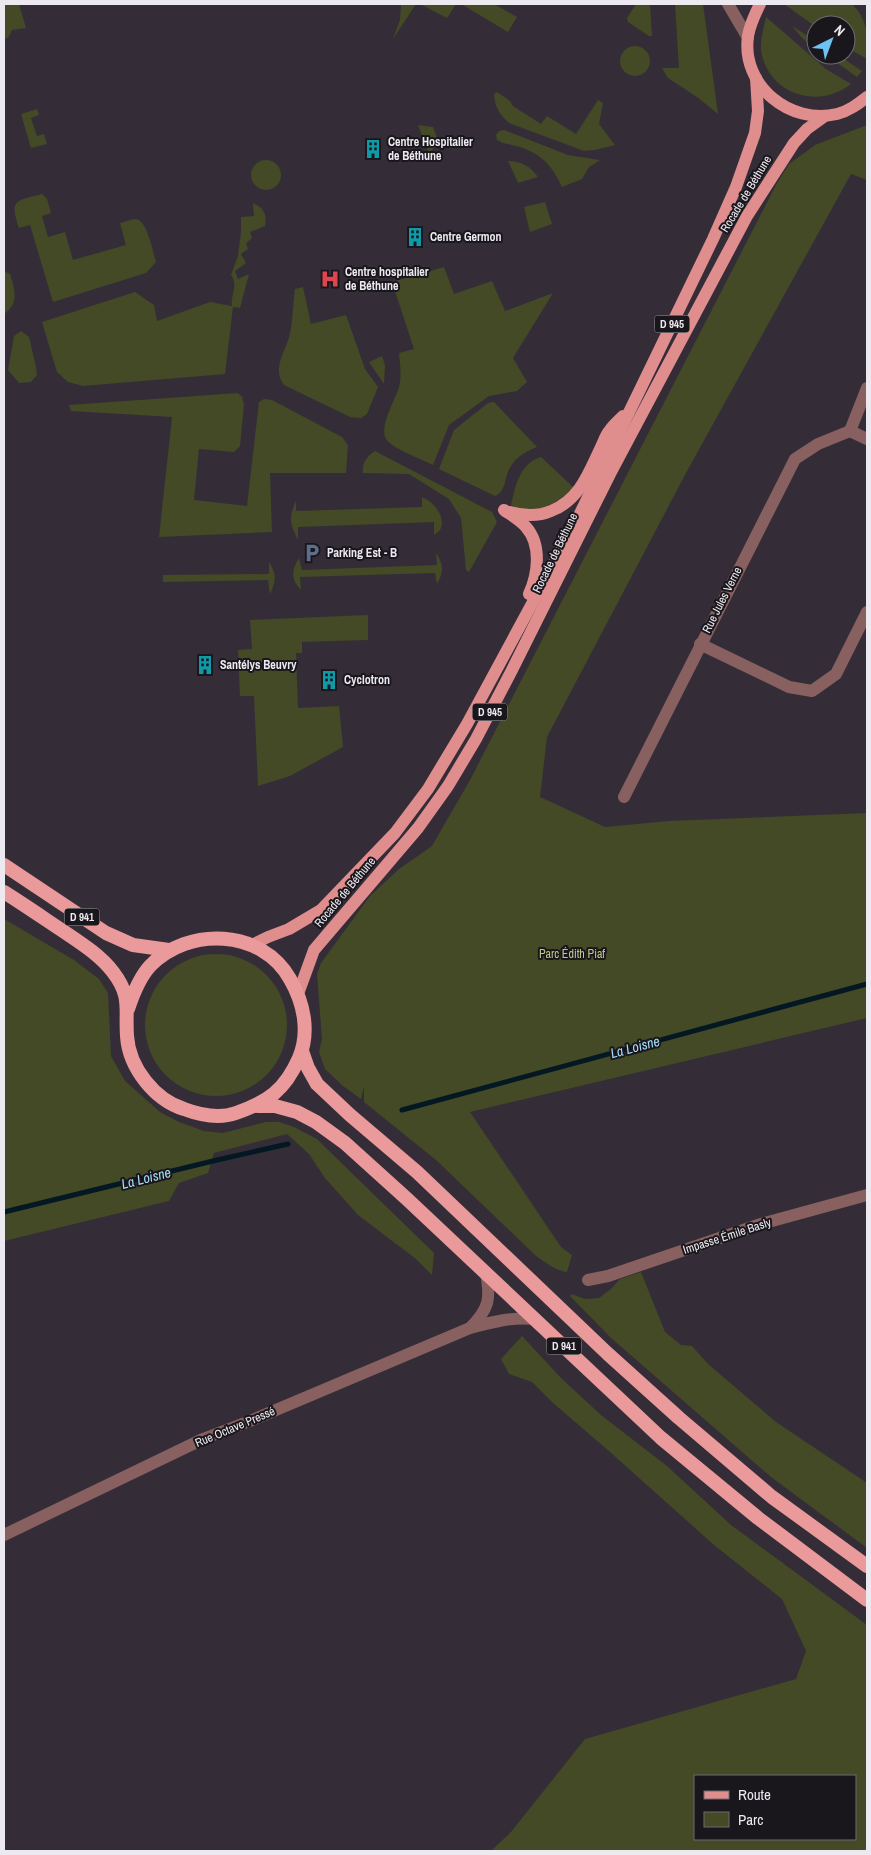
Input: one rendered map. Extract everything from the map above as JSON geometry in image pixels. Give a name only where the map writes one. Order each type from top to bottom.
[{"type":"highway","name":"D 941","points":[[4,864],[106,933],[133,945],[169,950]]},
{"type":"highway","name":"D 941","points":[[4,892],[90,949],[111,970],[122,985],[128,1009]]},
{"type":"highway","points":[[210,938],[231,939],[252,945],[272,957],[287,974],[298,994],[304,1012],[305,1032],[302,1051],[292,1073],[277,1092],[258,1106],[230,1115],[202,1115],[174,1106],[151,1089],[135,1065],[127,1038],[128,1009],[136,986],[150,966],[169,950],[188,942],[210,938]]},
{"type":"highway","name":"D 941","points":[[302,1051],[308,1068],[318,1084],[350,1115],[417,1172],[608,1354],[679,1418],[772,1497],[867,1566]]},
{"type":"highway","name":"D 941","points":[[258,1106],[276,1106],[290,1110],[316,1122],[345,1143],[661,1438],[758,1518],[867,1600]]},
{"type":"main road","points":[[760,4],[753,18],[748,38],[749,58],[756,78],[771,97],[792,111],[808,115],[825,116],[852,108],[867,97]]},
{"type":"main road","name":"Rocade de Béthune","points":[[252,945],[289,929],[321,910],[395,833],[428,789],[467,724],[573,528],[736,187],[755,133],[758,111],[756,78]]},
{"type":"main road","name":"Rocade de Béthune","points":[[298,994],[314,950],[418,828],[448,786],[476,739],[610,474],[746,216],[794,143],[825,116]]},
{"type":"main road","points":[[493,677],[535,580],[537,552],[534,541],[526,527],[504,510],[522,516],[536,515],[548,512],[569,502],[587,477],[609,430],[630,409]]},
{"type":"street","points":[[728,4],[748,38]]},
{"type":"street","points":[[867,388],[850,431],[867,439]]},
{"type":"street","name":"Rue Jules Verne","points":[[624,797],[795,459],[818,444],[850,431]]},
{"type":"street","points":[[700,644],[788,687],[812,691],[836,674],[867,612]]},
{"type":"street","name":"Impasse Émile Basly","points":[[588,1280],[608,1276],[761,1224],[867,1195]]},
{"type":"street","name":"Rue Octave Pressé","points":[[470,1328],[480,1318],[488,1303],[486,1273]]},
{"type":"street","name":"Rue Octave Pressé","points":[[4,1535],[203,1439],[470,1328],[501,1319],[534,1319]]},
{"type":"green space","points":[[4,4],[19,4],[26,28],[12,30],[8,38],[4,39]]},
{"type":"green space","points":[[401,4],[416,4],[393,39],[400,20]]},
{"type":"green space","points":[[420,4],[456,4],[447,18]]},
{"type":"green space","points":[[461,4],[494,4],[517,17],[508,32]]},
{"type":"green space","points":[[636,4],[650,4],[652,36],[649,36],[628,22],[627,18]]},
{"type":"green space","points":[[675,4],[703,4],[718,114],[697,97],[668,78],[662,68],[679,68]]},
{"type":"green space","points":[[784,4],[852,4],[862,17],[866,30],[867,59],[856,53],[856,15],[806,15],[806,20]]},
{"type":"green space","points":[[766,17],[806,52],[806,65],[821,65],[851,84],[826,96],[800,95],[788,90],[769,72],[763,59],[761,38]]},
{"type":"green space","points":[[792,26],[806,35],[806,41]]},
{"type":"green space","points":[[635,46],[646,50],[650,61],[646,72],[635,76],[624,72],[620,61],[624,50]]},
{"type":"green space","points":[[840,65],[853,65],[862,71],[857,77]]},
{"type":"green space","points":[[497,92],[510,101],[513,106],[541,124],[547,116],[576,134],[598,100],[603,103],[599,124],[615,145],[584,151],[509,123],[500,113],[495,103],[494,94]]},
{"type":"green space","points":[[37,109],[39,115],[31,118],[37,136],[44,134],[47,144],[31,148],[21,114]]},
{"type":"green space","points":[[418,125],[433,127],[439,143],[429,153]]},
{"type":"green space","name":"Parc Édith Piaf","points":[[867,125],[867,180],[851,174],[686,473],[547,737],[540,797],[605,827],[669,821],[867,813],[867,1018],[470,1112],[561,1247],[572,1255],[567,1272],[563,1271],[536,1256],[436,1160],[364,1102],[364,1086],[361,1099],[343,1086],[325,1069],[319,1052],[322,1039],[317,974],[321,963],[370,896],[399,869],[432,846],[470,780],[777,183],[789,164],[815,145]]},
{"type":"green space","points":[[504,130],[568,155],[600,160],[589,167],[582,179],[562,187],[554,172],[539,156],[525,149],[497,140],[496,135],[499,131]]},
{"type":"green space","points":[[266,160],[277,164],[281,175],[277,186],[266,190],[255,186],[251,175],[255,164]]},
{"type":"green space","points":[[508,161],[525,165],[538,177],[518,183]]},
{"type":"green space","points":[[42,194],[47,199],[51,213],[42,216],[48,237],[65,232],[73,260],[126,245],[120,223],[136,219],[140,221],[146,230],[156,262],[146,273],[53,302],[30,225],[19,228],[15,211],[15,206],[21,200]]},
{"type":"green space","points":[[545,202],[552,224],[530,232],[524,207]]},
{"type":"green space","points":[[253,203],[264,212],[266,218],[265,226],[250,232],[252,238],[246,243],[248,249],[241,254],[246,263],[235,271],[238,279],[249,274],[240,308],[233,307],[225,374],[83,386],[68,382],[57,372],[42,322],[135,292],[154,305],[157,321],[210,302],[232,306],[234,283],[231,275],[238,256],[241,217],[254,216]]},
{"type":"green space","points":[[444,267],[454,294],[492,281],[505,311],[553,293],[513,358],[527,382],[517,391],[489,396],[449,425],[433,465],[394,446],[386,439],[384,434],[388,413],[400,383],[399,353],[414,349],[392,282]]},
{"type":"green space","points":[[4,271],[10,274],[14,301],[9,310],[4,314]]},
{"type":"green space","points":[[303,287],[311,324],[346,315],[365,369],[378,387],[367,414],[361,418],[350,417],[284,385],[280,378],[279,365],[290,333],[295,289]]},
{"type":"green space","points":[[21,331],[29,337],[37,375],[31,382],[19,383],[8,370],[14,336]]},
{"type":"green space","points":[[382,356],[385,365],[384,384],[369,362]]},
{"type":"green space","points":[[238,393],[242,397],[244,405],[240,446],[234,452],[199,449],[194,500],[247,506],[259,402],[264,399],[272,400],[342,437],[348,445],[346,473],[270,473],[272,532],[159,537],[172,417],[71,411],[69,405]]},
{"type":"green space","points":[[494,402],[537,447],[513,462],[502,491],[495,496],[439,469],[454,430],[488,403]]},
{"type":"green space","points":[[375,451],[492,512],[497,522],[469,572],[466,570],[461,518],[449,499],[409,474],[363,473],[365,461]]},
{"type":"green space","points":[[541,457],[574,488],[557,501],[536,510],[522,510],[511,505],[523,470],[534,460]]},
{"type":"green space","points":[[422,497],[438,510],[442,520],[440,531],[434,535],[434,522],[298,527],[298,540],[291,521],[296,501],[296,511],[422,507]]},
{"type":"green space","points":[[436,553],[441,561],[442,568],[437,584],[435,573],[300,577],[301,590],[295,582],[293,575],[299,558],[302,570],[437,565]]},
{"type":"green space","points":[[269,562],[275,578],[270,594],[268,580],[163,582],[163,575],[269,574]]},
{"type":"green space","points":[[368,615],[368,640],[302,642],[302,653],[296,653],[298,708],[339,706],[343,747],[290,776],[258,786],[254,696],[240,696],[238,650],[252,649],[250,620]]},
{"type":"green space","points":[[4,919],[74,960],[99,979],[108,993],[111,1056],[125,1081],[160,1112],[179,1122],[204,1131],[223,1133],[266,1122],[279,1122],[294,1127],[317,1139],[434,1253],[432,1275],[416,1259],[358,1215],[325,1178],[309,1154],[287,1134],[214,1153],[208,1173],[179,1183],[169,1201],[4,1241]]},
{"type":"green space","points":[[216,954],[230,955],[243,959],[256,966],[266,975],[275,985],[282,998],[286,1011],[286,1039],[282,1052],[275,1065],[266,1075],[256,1084],[243,1091],[230,1095],[216,1096],[202,1095],[189,1091],[176,1084],[166,1075],[157,1065],[150,1052],[146,1039],[145,1025],[146,1011],[150,998],[157,985],[166,975],[176,966],[189,959],[202,955]]},
{"type":"green space","points":[[641,1272],[665,1332],[681,1345],[692,1346],[708,1364],[776,1422],[867,1483],[867,1548],[771,1477],[611,1338],[570,1296],[572,1294],[585,1299],[599,1298],[620,1279]]},
{"type":"green space","points":[[522,1336],[561,1378],[601,1415],[667,1466],[731,1525],[867,1625],[867,1851],[491,1851],[511,1832],[585,1739],[796,1679],[806,1651],[782,1599],[714,1545],[553,1403],[532,1382],[509,1374],[501,1359]]},
{"type":"waterway","name":"La Loisne","points":[[402,1110],[867,984]]},
{"type":"waterway","name":"La Loisne","points":[[4,1212],[288,1144]]},
{"type":"place","name":"Centre Hospitalier de Béthune","points":[[373,149]]},
{"type":"place","name":"Centre Germon","points":[[415,237]]},
{"type":"place","name":"Centre hospitalier de Béthune","points":[[330,279]]},
{"type":"place","name":"Parking Est - B","points":[[312,553]]},
{"type":"place","name":"Santélys Beuvry","points":[[205,665]]},
{"type":"place","name":"Cyclotron","points":[[329,680]]}]
